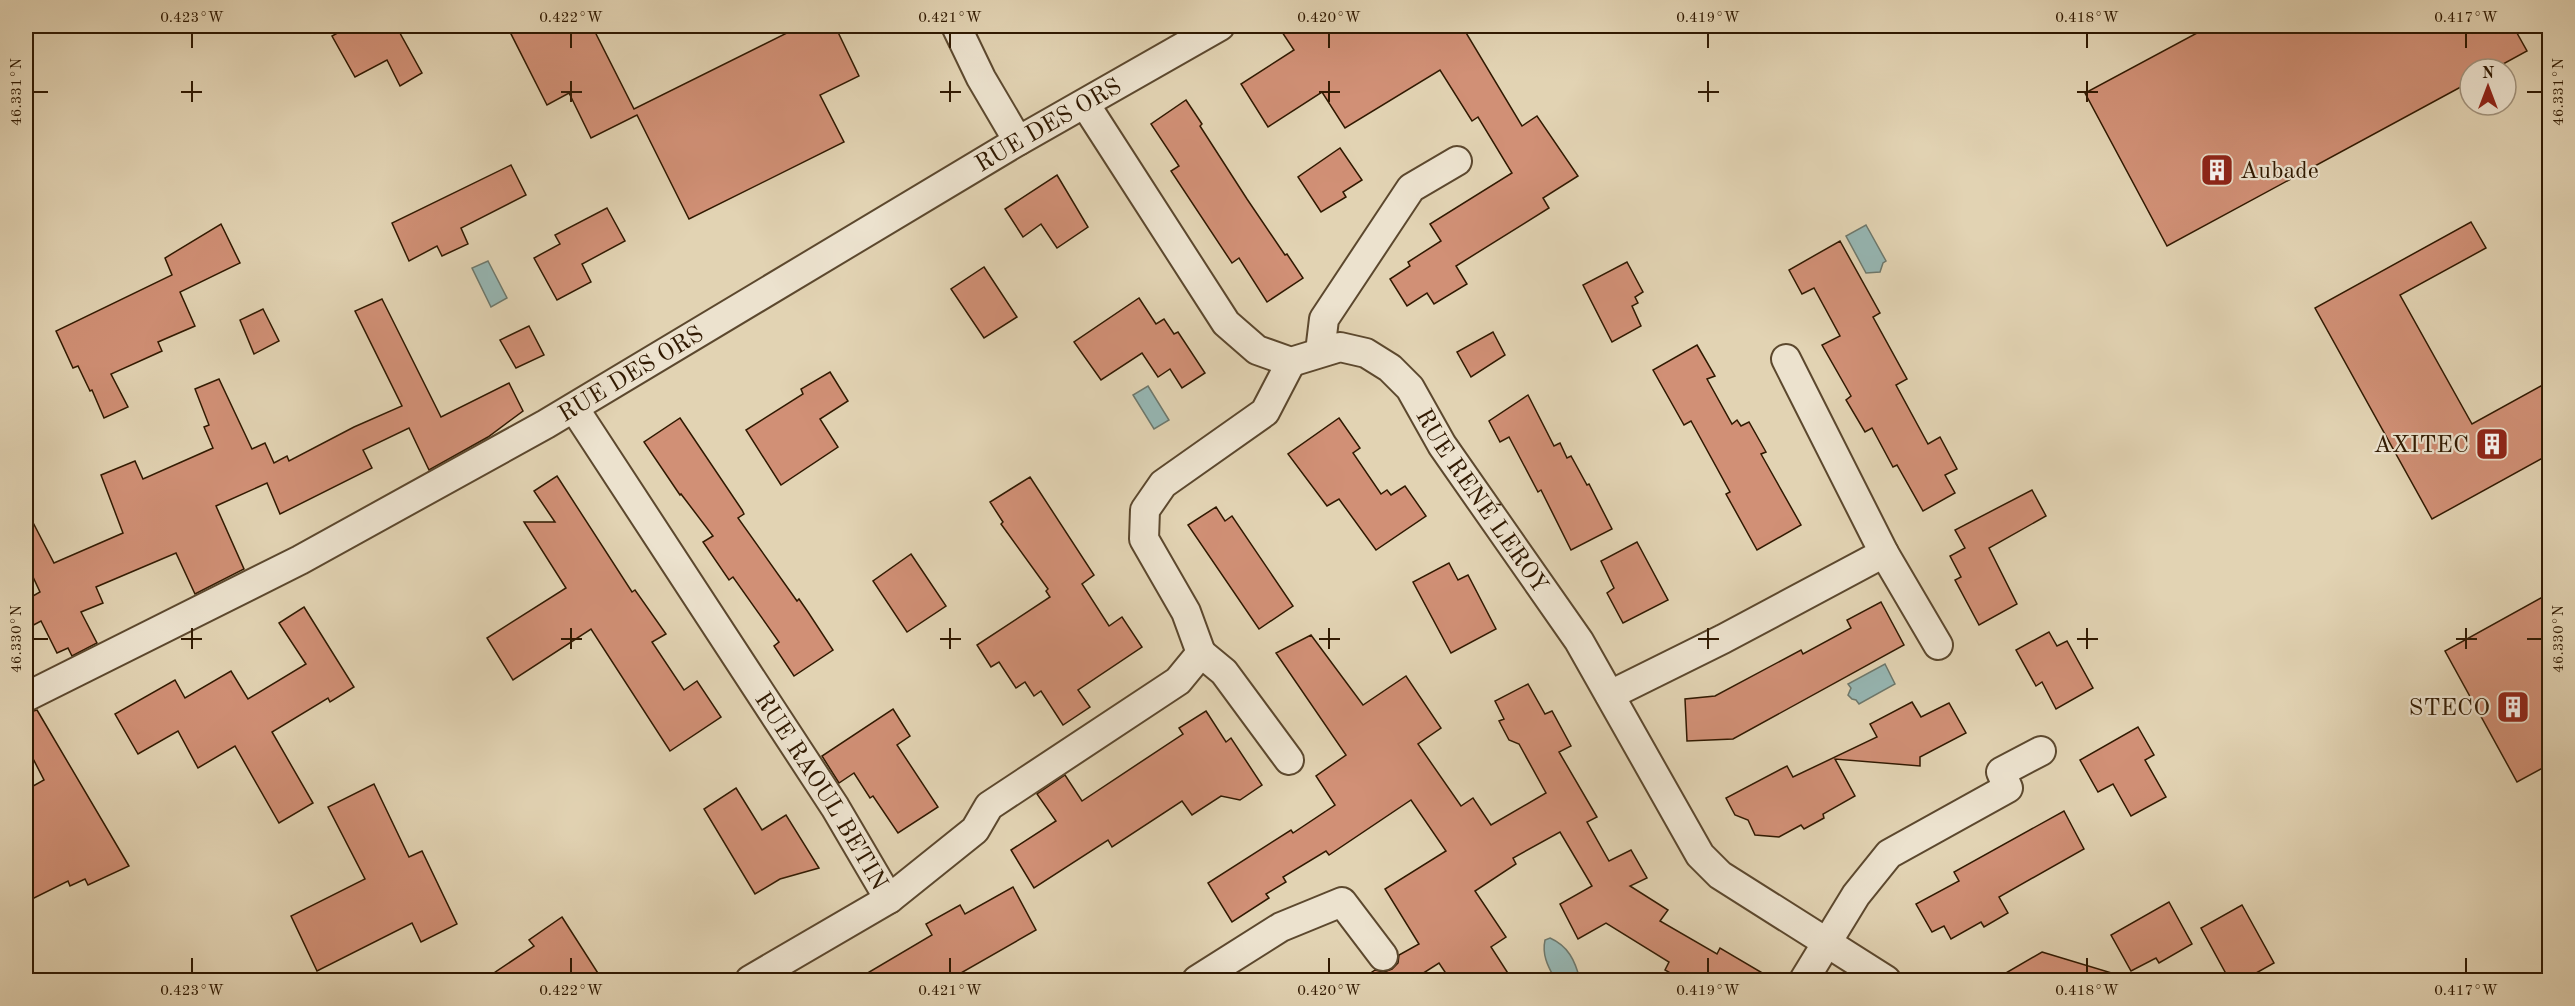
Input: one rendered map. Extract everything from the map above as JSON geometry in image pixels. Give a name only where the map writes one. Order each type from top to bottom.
[{"type":"street","points":[[956,26],[981,78],[1018,141]]},
{"type":"street","name":"RUE DES ORS","points":[[26,697],[300,560],[574,408],[1018,141],[1220,26]]},
{"type":"street","points":[[1085,104],[1226,323],[1257,350],[1291,362],[1265,412],[1163,484],[1145,510],[1144,539],[1186,612],[1201,653],[1224,672],[1288,760]]},
{"type":"street","points":[[1320,352],[1324,319],[1411,188],[1457,161]]},
{"type":"street","name":"RUE RENÉ LEROY","points":[[1291,362],[1340,346],[1366,352],[1390,368],[1410,388],[1442,445],[1579,641],[1700,855],[1720,875],[1886,981]]},
{"type":"street","points":[[1786,358],[1884,553],[1938,645]]},
{"type":"street","name":"RUE RAOUL BETIN","points":[[574,408],[835,807],[889,899],[975,830],[989,806],[1178,681],[1201,653]]},
{"type":"street","points":[[1610,694],[1723,639],[1884,553]]},
{"type":"street","points":[[1804,981],[1826,941],[1856,895],[1889,854],[2008,788],[2001,772],[2040,751]]},
{"type":"street","points":[[750,981],[889,899]]},
{"type":"street","points":[[1197,981],[1281,927],[1342,902],[1383,956]]},
{"type":"water","points":[[1866,225],[1886,261],[1880,272],[1866,273],[1846,236]]},
{"type":"water","points":[[488,261],[507,298],[491,307],[472,268]]},
{"type":"water","points":[[1148,386],[1169,420],[1154,429],[1133,395]]},
{"type":"water","points":[[1885,664],[1895,684],[1859,704],[1848,695],[1851,688],[1848,684]]},
{"type":"water","points":[[1550,938],[1562,945],[1570,954],[1580,980],[1555,979],[1545,955],[1545,940]]},
{"type":"building","points":[[350,26],[396,26],[422,73],[400,86],[387,60],[355,77],[332,36]]},
{"type":"building","points":[[507,26],[592,26],[634,109],[787,33],[783,26],[835,26],[859,76],[820,95],[844,142],[689,219],[637,115],[591,138],[569,93],[547,105]]},
{"type":"building","points":[[1278,26],[1462,26],[1522,126],[1537,116],[1578,176],[1543,198],[1549,208],[1456,266],[1467,284],[1434,304],[1427,293],[1407,306],[1390,279],[1410,266],[1408,262],[1441,241],[1430,224],[1512,173],[1478,117],[1472,121],[1440,70],[1345,128],[1322,92],[1268,127],[1241,84],[1294,50]]},
{"type":"building","name":"Aubade","points":[[2210,26],[2513,26],[2527,51],[2516,57],[2458,57],[2458,88],[2167,246],[2085,93]]},
{"type":"building","points":[[1186,100],[1247,199],[1303,278],[1267,302],[1239,258],[1232,263],[1171,171],[1179,166],[1151,124]]},
{"type":"building","points":[[1340,148],[1362,180],[1343,192],[1346,197],[1321,212],[1298,177]]},
{"type":"building","points":[[511,165],[526,195],[461,228],[468,244],[442,256],[437,246],[409,261],[392,223]]},
{"type":"building","points":[[1057,175],[1088,227],[1057,248],[1041,224],[1023,237],[1005,209]]},
{"type":"building","points":[[607,208],[625,241],[582,264],[591,282],[557,300],[534,258],[560,244],[555,235]]},
{"type":"building","points":[[2471,222],[2486,248],[2400,295],[2472,424],[2550,381],[2550,454],[2432,519],[2315,308]]},
{"type":"building","points":[[221,224],[240,263],[180,292],[195,326],[158,342],[162,351],[111,374],[128,407],[104,418],[92,390],[90,391],[78,366],[73,368],[56,331],[172,275],[165,258]]},
{"type":"building","points":[[1840,241],[1880,313],[1873,317],[1907,379],[1896,385],[1928,444],[1940,437],[1957,469],[1945,475],[1955,493],[1923,511],[1897,465],[1893,467],[1872,428],[1865,432],[1846,400],[1851,396],[1822,345],[1840,336],[1814,288],[1802,294],[1789,270]]},
{"type":"building","points":[[1627,262],[1643,292],[1635,297],[1638,303],[1632,306],[1641,326],[1612,342],[1583,285]]},
{"type":"building","points":[[984,267],[1017,317],[984,338],[951,289]]},
{"type":"building","points":[[1139,298],[1156,324],[1164,319],[1174,334],[1178,332],[1205,373],[1182,388],[1170,369],[1158,377],[1142,353],[1101,380],[1074,342]]},
{"type":"building","points":[[382,299],[441,417],[509,383],[523,411],[488,437],[429,470],[409,428],[363,450],[372,468],[280,514],[267,483],[216,506],[244,569],[195,594],[176,553],[96,587],[103,603],[81,612],[97,643],[72,656],[68,648],[57,653],[41,621],[26,629],[26,600],[40,592],[26,562],[26,509],[54,563],[123,533],[101,475],[135,461],[143,479],[213,448],[204,427],[209,425],[195,389],[219,379],[252,449],[265,443],[274,463],[287,456],[289,461],[354,427],[402,406],[355,311]]},
{"type":"building","points":[[263,309],[279,341],[254,354],[240,320]]},
{"type":"building","points":[[529,326],[544,355],[516,368],[500,340]]},
{"type":"building","points":[[1493,332],[1505,355],[1471,377],[1457,352]]},
{"type":"building","points":[[1697,345],[1715,376],[1707,379],[1732,424],[1737,420],[1741,426],[1749,422],[1766,452],[1761,454],[1801,525],[1757,550],[1726,494],[1730,492],[1691,421],[1684,425],[1653,370]]},
{"type":"building","points":[[830,372],[848,401],[820,419],[838,447],[781,485],[746,430],[803,394],[801,389]]},
{"type":"building","points":[[1528,395],[1554,446],[1560,443],[1567,458],[1571,456],[1587,485],[1589,484],[1612,529],[1571,550],[1541,490],[1538,492],[1509,437],[1500,442],[1489,421]]},
{"type":"building","points":[[680,418],[742,510],[744,514],[738,518],[797,601],[799,599],[833,650],[794,676],[774,646],[779,642],[733,577],[729,580],[703,542],[713,536],[680,495],[644,442]]},
{"type":"building","points":[[1339,418],[1360,448],[1353,453],[1381,494],[1387,490],[1391,495],[1405,486],[1426,516],[1376,550],[1339,499],[1327,506],[1288,454]]},
{"type":"building","points":[[557,476],[632,592],[635,590],[666,634],[652,642],[684,690],[697,681],[721,717],[670,751],[591,629],[513,680],[487,638],[566,588],[524,522],[555,522],[534,491]]},
{"type":"building","points":[[1030,477],[1094,575],[1082,584],[1109,626],[1122,617],[1142,647],[1078,690],[1090,707],[1063,725],[1041,691],[1034,696],[1025,682],[1016,688],[999,662],[991,667],[977,645],[1050,597],[1046,591],[1048,589],[1001,524],[1003,522],[990,502]]},
{"type":"building","points":[[2032,490],[2046,516],[1989,548],[2017,604],[1979,625],[1955,580],[1961,577],[1950,556],[1965,548],[1955,530]]},
{"type":"building","points":[[1216,507],[1225,521],[1232,516],[1293,606],[1259,629],[1188,525]]},
{"type":"building","points":[[1637,542],[1668,600],[1623,623],[1607,593],[1614,588],[1601,561]]},
{"type":"building","points":[[911,554],[946,606],[907,632],[873,581]]},
{"type":"building","points":[[1449,563],[1458,580],[1468,575],[1496,629],[1451,653],[1413,582]]},
{"type":"building","name":"STECO","points":[[2550,593],[2550,764],[2517,782],[2445,651]]},
{"type":"building","points":[[1881,602],[1904,645],[1733,739],[1687,741],[1685,699],[1715,696],[1801,650],[1803,654],[1851,628],[1847,620]]},
{"type":"building","points":[[304,607],[354,687],[330,702],[328,698],[272,732],[313,803],[279,823],[235,746],[198,768],[178,731],[138,754],[115,714],[175,680],[185,698],[231,671],[248,699],[306,664],[279,623]]},
{"type":"building","points":[[2049,632],[2057,646],[2067,641],[2093,688],[2056,709],[2042,682],[2036,686],[2016,650]]},
{"type":"building","points":[[1311,635],[1363,705],[1406,676],[1441,728],[1418,744],[1461,806],[1473,798],[1491,825],[1546,793],[1519,744],[1509,740],[1499,721],[1504,719],[1495,701],[1528,684],[1545,714],[1552,711],[1571,746],[1559,752],[1597,817],[1587,822],[1609,861],[1631,850],[1647,878],[1630,886],[1668,910],[1660,921],[1717,954],[1720,948],[1776,981],[1684,981],[1665,970],[1669,962],[1606,923],[1578,939],[1560,904],[1592,886],[1560,832],[1513,858],[1516,864],[1475,891],[1506,937],[1491,947],[1513,981],[1451,981],[1439,963],[1411,981],[1359,981],[1375,970],[1384,972],[1392,969],[1398,963],[1399,955],[1419,944],[1385,889],[1446,851],[1411,800],[1329,855],[1326,851],[1283,877],[1286,882],[1266,894],[1269,898],[1232,922],[1208,883],[1291,830],[1293,833],[1335,805],[1316,776],[1346,755],[1276,653]]},
{"type":"building","points":[[1912,702],[1921,717],[1949,703],[1966,733],[1920,757],[1920,766],[1835,759],[1855,796],[1823,814],[1824,818],[1804,829],[1801,825],[1779,837],[1755,835],[1748,820],[1735,815],[1726,798],[1787,766],[1793,777],[1877,737],[1870,724]]},
{"type":"building","points":[[893,709],[910,736],[897,745],[938,807],[898,833],[873,796],[870,798],[854,773],[839,783],[822,756]]},
{"type":"building","points":[[37,710],[129,866],[88,885],[85,879],[70,886],[68,881],[26,902],[26,790],[44,780],[26,745],[26,713]]},
{"type":"building","points":[[1206,711],[1226,742],[1231,738],[1262,785],[1240,800],[1221,796],[1192,815],[1182,801],[1112,847],[1108,840],[1034,888],[1011,850],[1056,821],[1037,794],[1065,775],[1082,801],[1183,734],[1179,728]]},
{"type":"building","points":[[2138,727],[2154,755],[2145,760],[2166,797],[2131,816],[2113,784],[2098,792],[2080,760]]},
{"type":"building","points":[[374,784],[409,857],[422,851],[457,924],[421,942],[412,923],[317,971],[291,916],[365,879],[328,807]]},
{"type":"building","points":[[736,788],[762,830],[786,815],[819,868],[780,879],[755,894],[704,809]]},
{"type":"building","points":[[2064,811],[2084,849],[1999,897],[2008,913],[1984,927],[1981,922],[1951,939],[1944,926],[1932,932],[1916,904],[1959,881],[1954,872]]},
{"type":"building","points":[[1013,887],[1036,930],[947,981],[854,981],[932,935],[926,924],[960,905],[965,914]]},
{"type":"building","points":[[2169,902],[2192,944],[2159,963],[2156,958],[2131,971],[2111,935]]},
{"type":"building","points":[[2242,905],[2274,963],[2242,981],[2230,981],[2201,928]]},
{"type":"building","points":[[562,917],[603,981],[482,981],[534,946],[529,940]]},
{"type":"building","points":[[2042,952],[2115,974],[2114,981],[1992,981]]},
{"type":"place","name":"Aubade","points":[[2217,170]]},
{"type":"place","name":"AXITEC","points":[[2492,444]]},
{"type":"place","name":"STECO","points":[[2513,707]]}]
